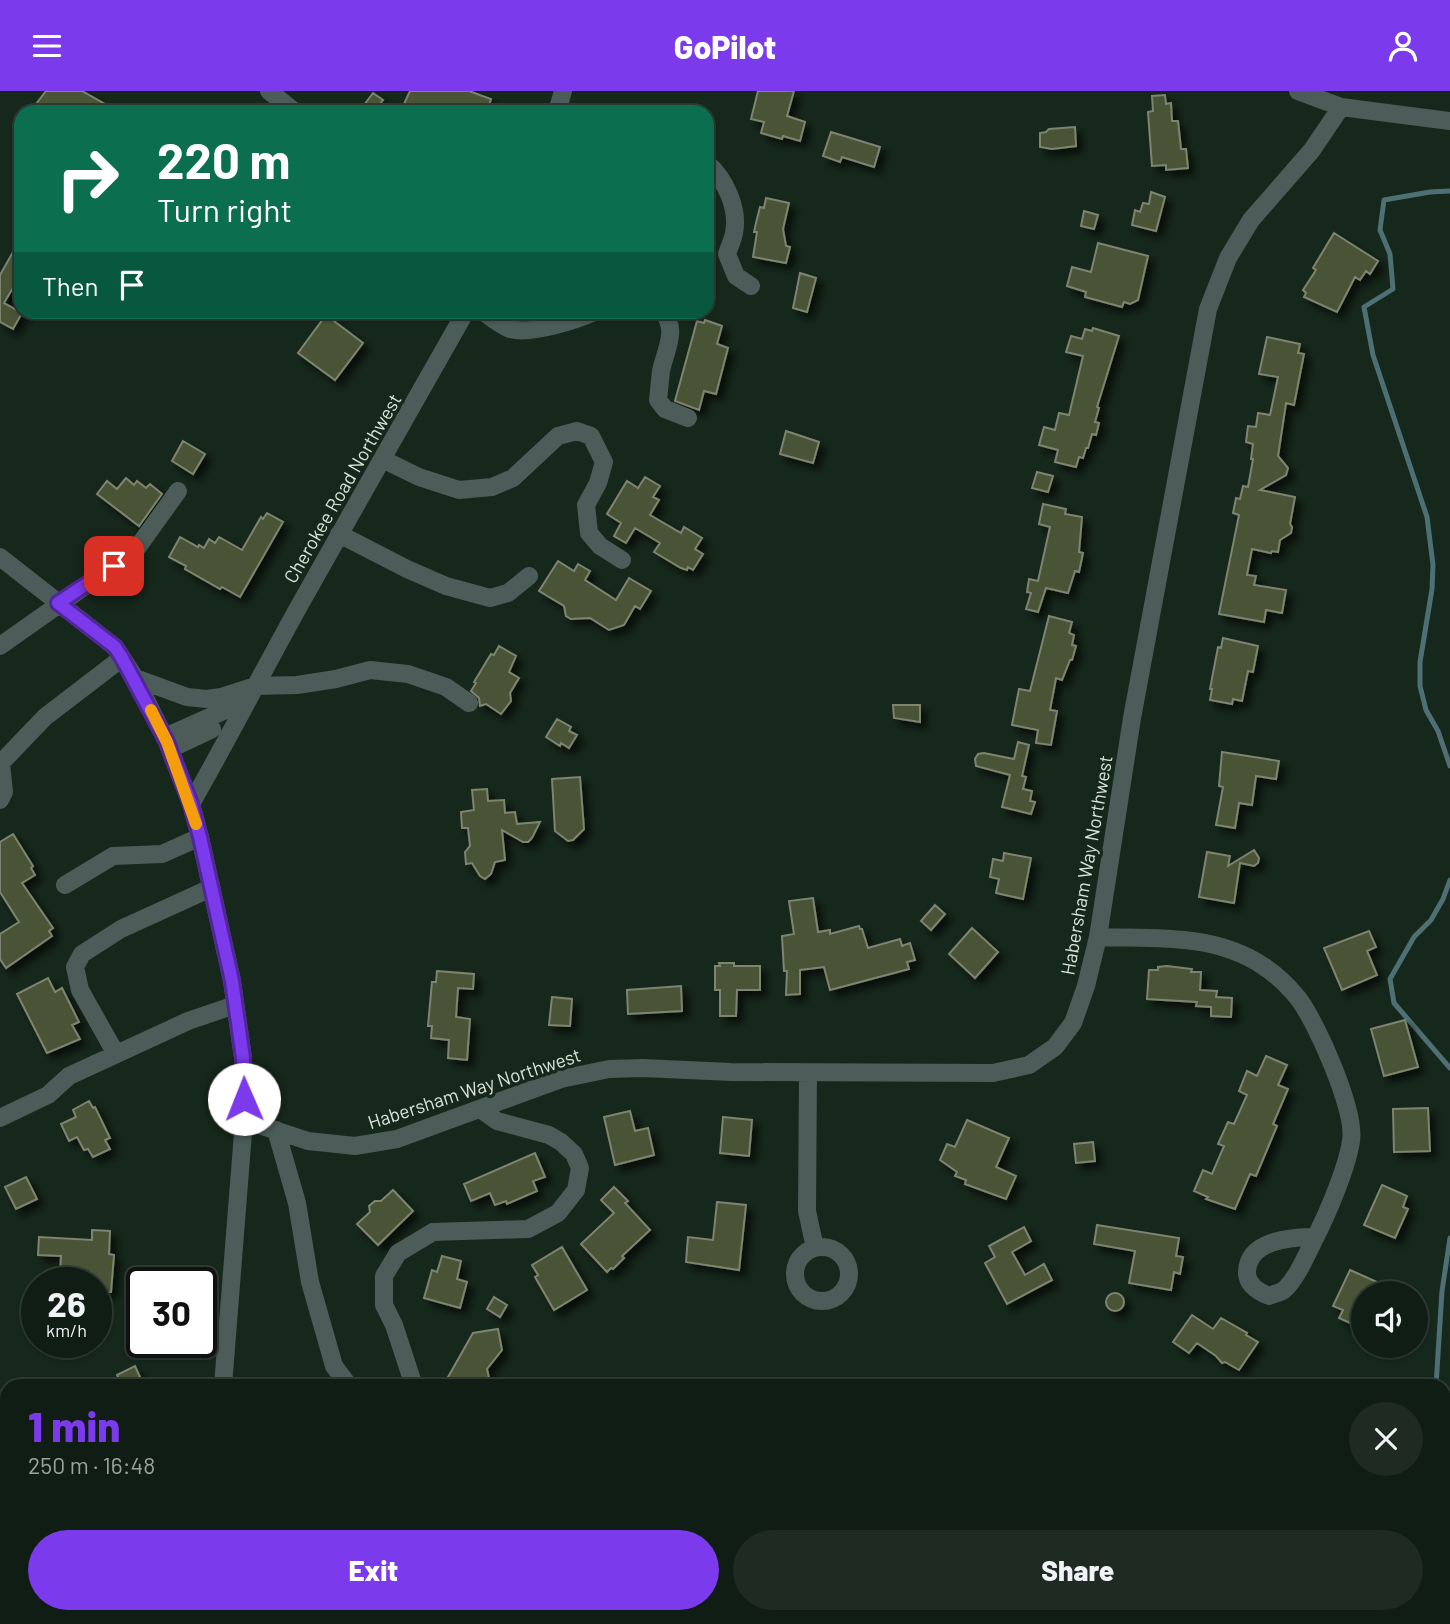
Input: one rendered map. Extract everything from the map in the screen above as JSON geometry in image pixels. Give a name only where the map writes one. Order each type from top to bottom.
[{"type":"street","points":[[269,91],[286,105]]},
{"type":"street","points":[[1298,91],[1341,107],[1450,121]]},
{"type":"street","name":"Habersham Way Northwest","points":[[244,1120],[308,1141],[331,1145],[366,1145],[397,1139],[561,1079],[609,1069],[993,1073],[1029,1065],[1055,1047],[1073,1023],[1086,986],[1098,937],[1132,718],[1208,309],[1228,258],[1251,221],[1312,150],[1341,107]]},
{"type":"street","points":[[714,169],[731,197],[735,230],[727,254],[736,276],[751,286]]},
{"type":"street","name":"Cherokee Road Northwest","points":[[191,804],[339,534],[461,319]]},
{"type":"street","points":[[494,319],[509,328],[524,330],[570,323],[579,319]]},
{"type":"street","points":[[669,319],[671,335],[661,371],[659,400],[665,409],[688,418]]},
{"type":"street","points":[[382,459],[419,477],[459,490],[492,487],[513,478],[558,436],[577,431],[591,436],[604,462],[598,483],[586,505],[589,533],[600,546],[622,560]]},
{"type":"street","points":[[0,646],[135,551],[178,491]]},
{"type":"street","points":[[339,534],[446,586],[490,598],[508,593],[529,576]]},
{"type":"street","points":[[0,557],[115,647],[135,678],[167,743],[191,804],[200,837],[236,1005],[243,1058],[244,1120],[224,1379]]},
{"type":"street","points":[[0,800],[4,792],[1,763],[45,717],[122,658]]},
{"type":"street","points":[[167,743],[248,700],[297,685],[370,670],[408,674],[434,682],[470,703]]},
{"type":"street","points":[[135,678],[187,698],[221,697],[248,700]]},
{"type":"street","points":[[65,885],[113,856],[162,854],[200,837]]},
{"type":"street","points":[[116,1054],[80,990],[75,968],[82,954],[121,929],[211,888]]},
{"type":"street","points":[[1098,937],[1188,940],[1221,946],[1264,966],[1298,999],[1318,1033],[1348,1107],[1352,1126],[1348,1153],[1325,1219],[1315,1237]]},
{"type":"street","points":[[0,1118],[48,1095],[69,1076],[188,1021],[236,1005]]},
{"type":"street","points":[[808,1073],[807,1212],[815,1248]]},
{"type":"street","points":[[412,1379],[394,1325],[384,1305],[384,1276],[398,1253],[433,1232],[528,1229],[558,1213],[576,1190],[580,1168],[574,1154],[549,1135],[497,1121],[480,1109]]},
{"type":"street","points":[[276,1131],[297,1203],[310,1282],[334,1366],[344,1379]]},
{"type":"building","points":[[46,91],[82,91],[107,105],[35,105]]},
{"type":"building","points":[[410,91],[469,91],[491,99],[489,105],[404,104]]},
{"type":"building","points":[[758,91],[794,91],[787,116],[805,122],[800,141],[761,133],[764,122],[751,119]]},
{"type":"building","points":[[373,93],[383,100],[379,105],[364,105]]},
{"type":"building","points":[[1165,95],[1166,104],[1171,103],[1172,121],[1178,121],[1181,149],[1186,149],[1188,168],[1166,170],[1166,165],[1152,166],[1148,112],[1153,111],[1152,96]]},
{"type":"building","points":[[1075,127],[1076,146],[1052,149],[1040,147],[1040,133],[1049,129]]},
{"type":"building","points":[[831,132],[880,147],[874,167],[842,157],[840,162],[823,156]]},
{"type":"building","points":[[1151,192],[1165,197],[1156,231],[1132,225],[1135,210],[1140,212],[1143,203],[1149,204]]},
{"type":"building","points":[[766,198],[789,203],[783,229],[786,246],[790,247],[786,263],[753,257],[757,232],[754,232],[760,207],[764,208]]},
{"type":"building","points":[[1084,211],[1098,215],[1094,229],[1081,226]]},
{"type":"building","points":[[1334,233],[1378,261],[1370,274],[1366,271],[1360,280],[1355,277],[1337,312],[1304,297],[1306,293],[1303,290]]},
{"type":"building","points":[[1098,243],[1148,256],[1138,300],[1130,304],[1124,302],[1122,307],[1085,297],[1086,292],[1067,286],[1072,267],[1091,272]]},
{"type":"building","points":[[14,250],[14,286],[4,303],[14,309],[14,319],[19,319],[13,329],[0,322],[0,275]]},
{"type":"building","points":[[800,273],[816,278],[807,312],[793,308]]},
{"type":"building","points":[[323,319],[331,319],[363,343],[335,380],[298,353]]},
{"type":"building","points":[[705,320],[722,326],[717,344],[728,348],[716,394],[704,391],[699,410],[675,401],[697,321],[704,323]]},
{"type":"building","points":[[1093,328],[1119,336],[1097,407],[1099,408],[1095,422],[1099,423],[1096,435],[1092,434],[1088,448],[1083,458],[1079,457],[1076,467],[1055,462],[1058,450],[1039,445],[1044,427],[1055,430],[1059,413],[1069,415],[1083,356],[1066,352],[1071,336],[1082,339],[1085,329],[1092,331]]},
{"type":"building","points":[[1267,337],[1300,344],[1298,353],[1304,354],[1294,405],[1286,403],[1278,456],[1288,468],[1286,475],[1260,490],[1295,497],[1291,533],[1280,540],[1278,552],[1252,549],[1247,575],[1256,576],[1254,585],[1286,590],[1282,613],[1266,610],[1264,622],[1219,614],[1239,515],[1233,513],[1236,498],[1240,499],[1243,486],[1248,487],[1253,459],[1253,444],[1246,442],[1248,426],[1256,427],[1258,413],[1270,415],[1278,377],[1259,374]]},
{"type":"building","points":[[786,431],[819,442],[813,463],[780,454]]},
{"type":"building","points":[[183,441],[205,454],[193,474],[172,461]]},
{"type":"building","points":[[1037,472],[1053,476],[1048,492],[1032,488]]},
{"type":"building","points":[[645,477],[660,486],[653,497],[659,500],[650,515],[681,533],[684,527],[702,538],[695,549],[703,554],[693,570],[688,567],[687,570],[681,568],[654,552],[660,543],[635,528],[626,543],[614,536],[621,523],[607,514],[627,481],[638,488]]},
{"type":"building","points":[[126,478],[134,485],[137,481],[146,488],[150,484],[162,494],[139,526],[97,494],[107,481],[117,489]]},
{"type":"building","points":[[1043,504],[1066,509],[1065,514],[1082,517],[1079,552],[1083,553],[1079,572],[1075,571],[1068,593],[1046,588],[1038,612],[1026,609],[1031,593],[1027,592],[1029,579],[1038,581],[1050,527],[1039,524]]},
{"type":"building","points":[[267,513],[283,522],[240,597],[222,587],[220,589],[169,557],[180,537],[204,548],[209,539],[215,543],[219,537],[242,550],[261,517],[263,519]]},
{"type":"building","points":[[558,561],[574,571],[578,564],[590,571],[585,580],[616,600],[629,578],[651,591],[640,609],[635,606],[624,625],[609,630],[590,618],[571,619],[566,616],[564,606],[539,591]]},
{"type":"building","points":[[1049,616],[1072,622],[1069,633],[1074,635],[1072,645],[1076,646],[1062,680],[1056,678],[1050,710],[1057,711],[1051,745],[1036,743],[1038,730],[1012,725],[1019,689],[1030,691]]},
{"type":"building","points":[[1223,638],[1258,646],[1253,672],[1248,671],[1242,701],[1233,699],[1232,704],[1210,700],[1218,647],[1221,648]]},
{"type":"building","points":[[499,646],[516,656],[509,672],[519,678],[510,693],[511,701],[501,714],[486,704],[480,706],[479,698],[471,691],[491,654],[494,655]]},
{"type":"building","points":[[893,705],[920,705],[920,722],[894,718]]},
{"type":"building","points":[[557,719],[571,727],[569,731],[577,735],[569,748],[546,737]]},
{"type":"building","points":[[1018,742],[1029,745],[1022,776],[1026,777],[1023,789],[1032,791],[1030,801],[1035,802],[1031,814],[1002,807],[1010,775],[976,766],[975,759],[978,754],[1014,759]]},
{"type":"building","points":[[1222,752],[1279,761],[1276,779],[1256,776],[1252,805],[1239,803],[1235,828],[1216,825],[1223,787],[1219,786]]},
{"type":"building","points":[[580,777],[584,829],[573,840],[568,841],[555,831],[552,779]]},
{"type":"building","points":[[487,789],[488,801],[504,800],[505,813],[515,812],[517,824],[540,822],[528,842],[502,830],[505,860],[495,862],[491,874],[485,879],[472,863],[466,864],[465,852],[470,846],[468,828],[462,828],[461,812],[474,810],[472,790]]},
{"type":"building","points":[[13,834],[33,866],[31,868],[35,875],[22,883],[53,928],[49,931],[52,936],[6,968],[0,959],[0,934],[19,922],[0,892],[0,842]]},
{"type":"building","points":[[1254,850],[1259,858],[1258,863],[1254,866],[1240,863],[1234,903],[1199,897],[1207,852],[1230,856],[1228,866]]},
{"type":"building","points":[[1004,853],[1031,858],[1023,899],[996,893],[999,879],[990,877],[993,859],[1003,861]]},
{"type":"building","points":[[813,898],[818,932],[830,930],[830,934],[859,926],[868,948],[900,939],[902,946],[910,943],[915,960],[907,962],[909,969],[830,990],[824,967],[800,970],[800,994],[786,995],[787,971],[784,971],[782,936],[794,934],[789,901]]},
{"type":"building","points":[[935,905],[945,914],[931,930],[921,921]]},
{"type":"building","points":[[972,928],[998,952],[975,978],[949,954]]},
{"type":"building","points":[[1369,931],[1376,947],[1367,951],[1377,975],[1342,990],[1324,948]]},
{"type":"building","points":[[719,963],[760,966],[760,990],[737,990],[736,1016],[720,1016],[720,990],[715,990],[715,966],[720,966]]},
{"type":"building","points":[[1167,966],[1201,972],[1200,990],[1217,991],[1216,997],[1232,998],[1231,1017],[1211,1016],[1211,1007],[1196,1006],[1197,1002],[1147,999],[1149,970]]},
{"type":"building","points":[[437,971],[474,974],[473,989],[458,988],[456,1017],[470,1019],[467,1060],[448,1058],[449,1040],[431,1038],[432,1026],[428,1026],[432,982],[436,982]]},
{"type":"building","points":[[48,978],[55,992],[62,988],[79,1022],[72,1025],[80,1039],[47,1053],[17,994]]},
{"type":"building","points":[[681,986],[682,1011],[628,1014],[627,990]]},
{"type":"building","points":[[552,997],[572,999],[570,1026],[549,1025]]},
{"type":"building","points":[[1405,1020],[1418,1067],[1384,1076],[1371,1029]]},
{"type":"building","points":[[1266,1056],[1287,1065],[1278,1085],[1288,1089],[1273,1124],[1277,1126],[1256,1176],[1250,1174],[1235,1209],[1206,1199],[1208,1197],[1194,1191],[1203,1170],[1212,1174],[1224,1146],[1218,1144],[1228,1122],[1234,1124],[1247,1095],[1239,1091],[1247,1071],[1257,1076]]},
{"type":"building","points":[[89,1101],[93,1108],[95,1107],[110,1138],[105,1140],[110,1149],[93,1157],[88,1149],[84,1150],[77,1137],[69,1141],[61,1124],[76,1117],[73,1110]]},
{"type":"building","points":[[1428,1108],[1430,1151],[1394,1152],[1393,1109]]},
{"type":"building","points":[[630,1111],[635,1131],[648,1128],[654,1155],[615,1165],[604,1117]]},
{"type":"building","points":[[723,1117],[752,1120],[749,1156],[720,1153]]},
{"type":"building","points":[[967,1120],[1009,1138],[996,1167],[1016,1176],[1006,1199],[965,1184],[966,1180],[955,1176],[957,1172],[940,1160],[947,1144],[955,1147]]},
{"type":"building","points":[[1093,1142],[1095,1161],[1076,1163],[1074,1144]]},
{"type":"building","points":[[535,1153],[545,1177],[533,1181],[537,1191],[507,1204],[506,1201],[495,1205],[490,1193],[471,1201],[464,1184]]},
{"type":"building","points":[[26,1177],[37,1199],[16,1209],[5,1187]]},
{"type":"building","points":[[1382,1185],[1407,1196],[1403,1207],[1408,1209],[1395,1238],[1364,1225]]},
{"type":"building","points":[[614,1187],[650,1230],[607,1272],[581,1244],[614,1213],[601,1200]]},
{"type":"building","points":[[393,1190],[413,1211],[378,1245],[357,1224],[370,1212],[369,1206],[375,1201],[381,1201]]},
{"type":"building","points":[[717,1202],[746,1205],[739,1270],[686,1262],[688,1237],[713,1240]]},
{"type":"building","points":[[1097,1225],[1179,1238],[1176,1256],[1183,1257],[1180,1274],[1174,1272],[1171,1290],[1129,1283],[1135,1251],[1094,1244]]},
{"type":"building","points":[[1024,1227],[1031,1241],[1012,1252],[1025,1275],[1044,1264],[1052,1280],[1007,1304],[985,1263],[995,1257],[989,1246]]},
{"type":"building","points":[[92,1230],[110,1231],[109,1254],[114,1255],[112,1280],[112,1267],[60,1267],[61,1256],[38,1255],[39,1237],[92,1240]]},
{"type":"building","points":[[562,1247],[587,1290],[554,1310],[535,1277],[538,1275],[532,1265]]},
{"type":"building","points":[[442,1256],[461,1261],[457,1279],[467,1282],[460,1308],[424,1298],[432,1270],[437,1272]]},
{"type":"building","points":[[1350,1270],[1375,1281],[1351,1281],[1350,1323],[1339,1318],[1343,1310],[1333,1306]]},
{"type":"building","points":[[1115,1293],[1121,1296],[1124,1302],[1121,1308],[1115,1311],[1109,1308],[1106,1302],[1109,1296]]},
{"type":"building","points":[[494,1297],[507,1305],[500,1317],[487,1309]]},
{"type":"building","points":[[1192,1315],[1213,1329],[1221,1318],[1258,1342],[1239,1370],[1222,1363],[1197,1343],[1189,1353],[1173,1342]]},
{"type":"building","points":[[498,1329],[502,1350],[487,1369],[489,1378],[447,1379],[473,1333]]},
{"type":"building","points":[[135,1366],[141,1379],[119,1379],[117,1375]]},
{"type":"waterway","points":[[1450,191],[1384,200],[1380,230],[1390,254],[1393,289],[1364,307],[1373,355],[1427,517],[1433,565],[1432,589],[1420,662],[1420,686],[1426,710],[1438,731],[1450,766]]},
{"type":"waterway","points":[[1450,880],[1431,920],[1414,937],[1390,979],[1394,1003],[1450,1068]]},
{"type":"waterway","points":[[1436,1379],[1442,1291],[1450,1238]]},
{"type":"slow traffic","points":[[151,710],[167,742],[196,824]]},
{"type":"route","points":[[114,566],[58,603],[115,647],[135,678],[167,742],[191,804],[232,981],[243,1058],[244,1099]]}]
